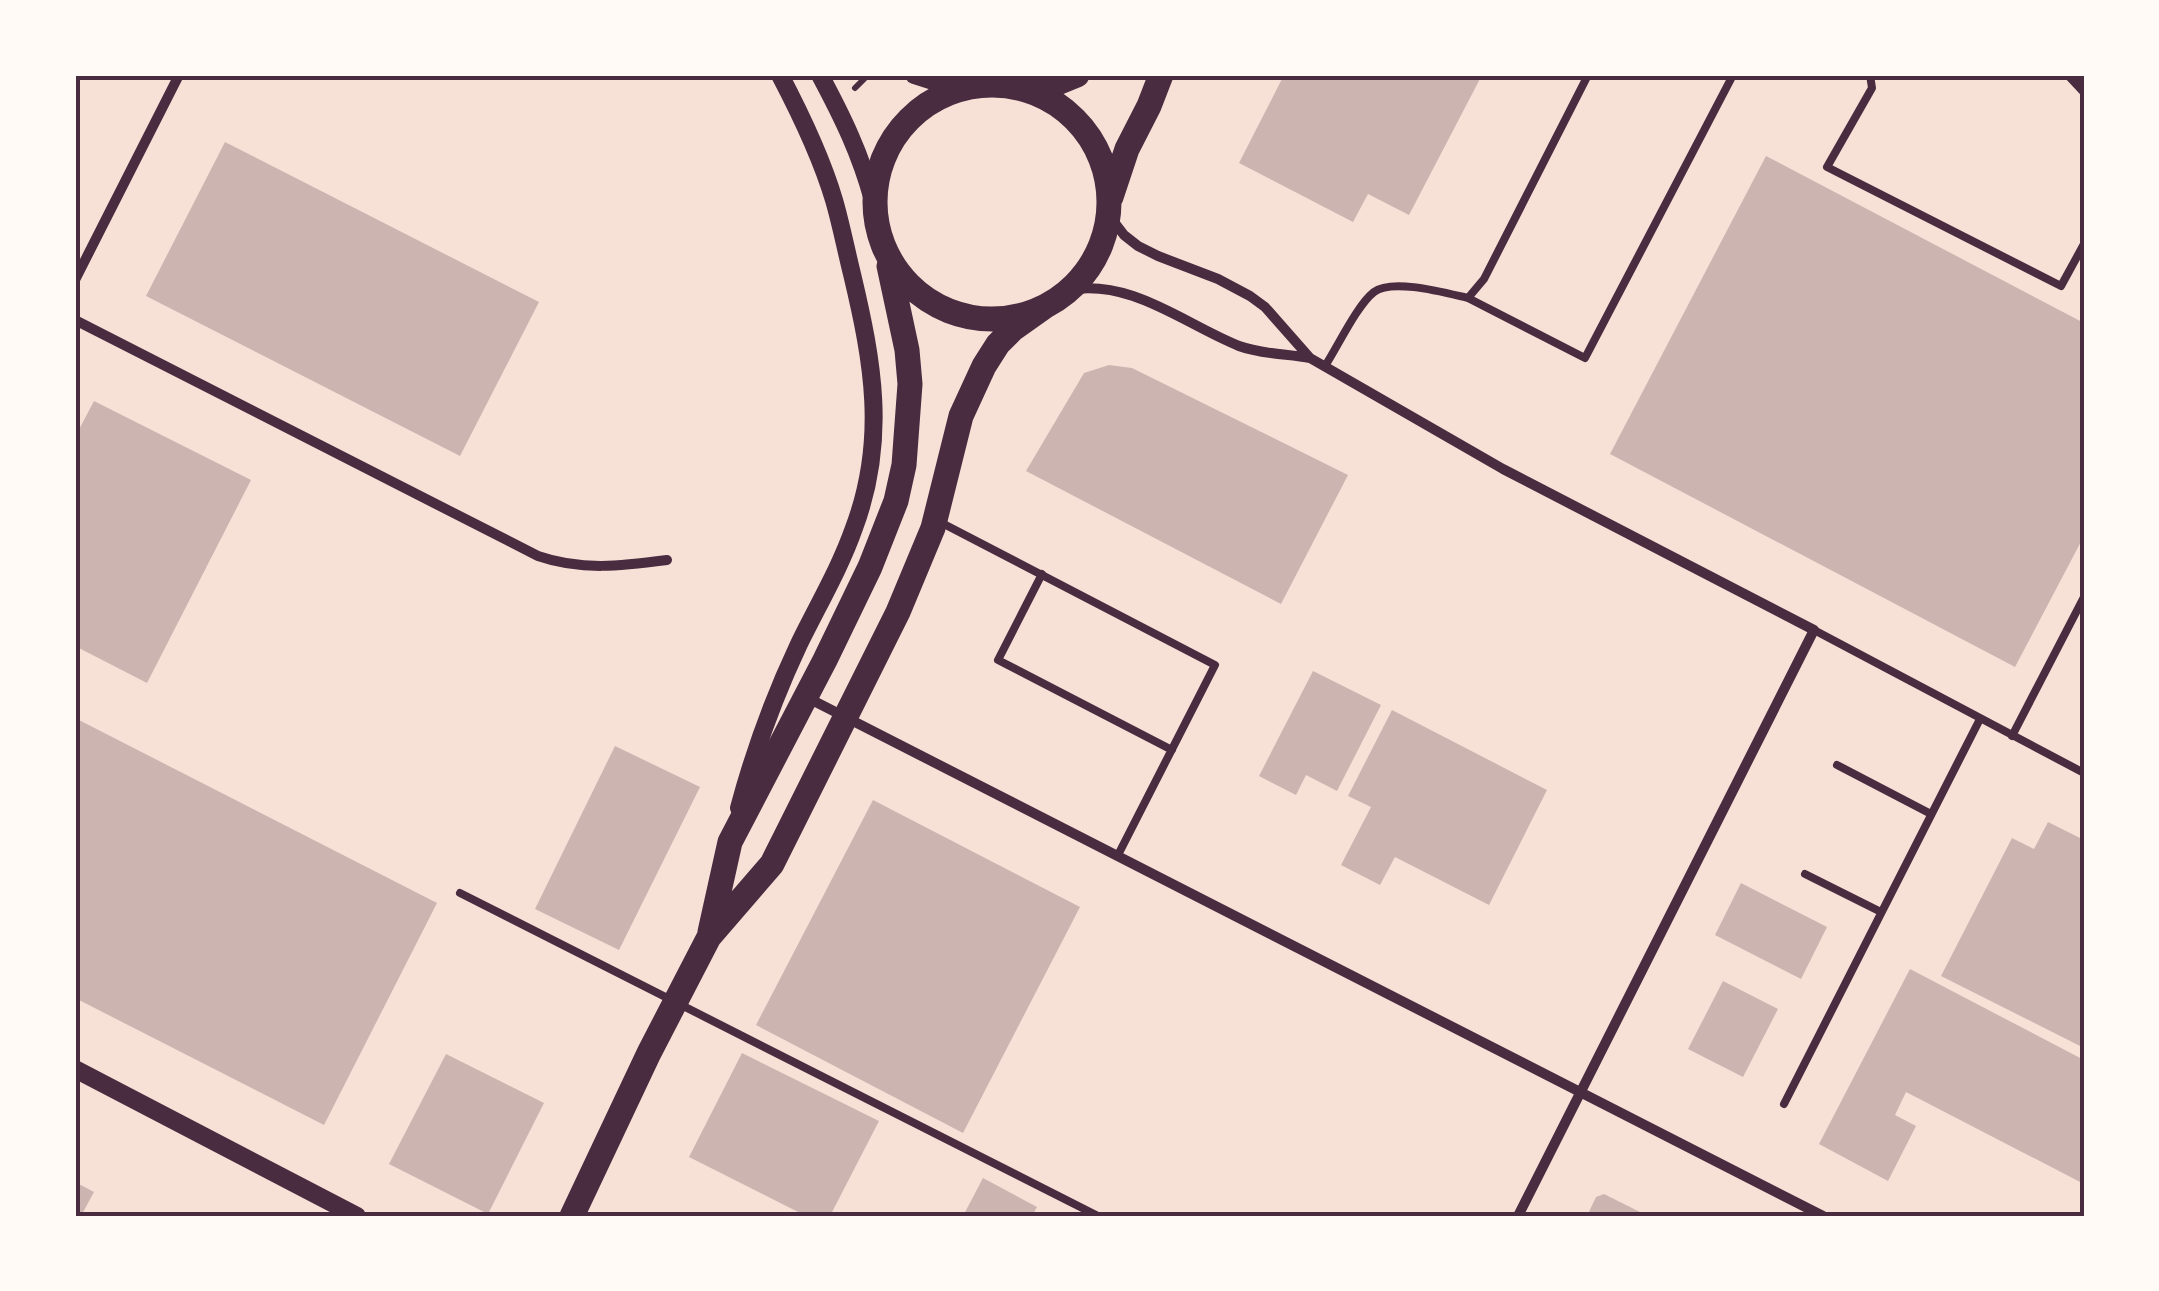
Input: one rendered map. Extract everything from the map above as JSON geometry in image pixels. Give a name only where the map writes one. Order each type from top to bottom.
[{"type":"main road","points":[[1026,89],[1078,75]]},
{"type":"main road","points":[[572,1216],[709,937],[772,864],[847,718],[913,580],[936,520],[961,416],[984,366],[1013,329],[1069,290],[1090,266],[1103,238],[1126,149],[1160,75]]},
{"type":"main road","points":[[709,937],[730,842],[805,697],[896,501],[909,419],[907,350],[873,200],[886,149],[919,108],[942,95],[967,86],[997,84],[1026,89],[1055,102],[1078,122],[1096,147],[1107,176],[1109,210]]},
{"type":"main road","points":[[886,256],[915,292],[955,314],[1001,319],[1023,316],[1044,307]]},
{"type":"street","points":[[75,280],[179,75]]},
{"type":"street","points":[[730,842],[762,732],[855,525],[871,466],[875,426],[864,327],[835,202],[780,75]]},
{"type":"street","points":[[820,75],[858,149],[873,200]]},
{"type":"street","points":[[914,75],[967,86]]},
{"type":"street","points":[[2069,75],[2084,91]]},
{"type":"street","points":[[1109,210],[1124,235],[1138,246],[1218,279],[1265,307],[1310,358]]},
{"type":"street","points":[[1069,290],[1118,291],[1243,348],[1310,358],[1541,489],[1814,630],[1518,1216]]},
{"type":"street","points":[[75,320],[538,556],[588,567],[666,560]]},
{"type":"street","points":[[805,697],[1823,1216]]},
{"type":"street","points":[[75,1069],[357,1216]]},
{"type":"lane","points":[[1468,298],[1484,279],[1588,75]]},
{"type":"lane","points":[[1325,366],[1374,292],[1390,286],[1468,298],[1585,358],[1733,75]]},
{"type":"lane","points":[[1870,75],[1872,88],[1827,168],[2061,286],[2084,244]]},
{"type":"lane","points":[[936,520],[1215,665],[1118,855]]},
{"type":"lane","points":[[1042,574],[998,660],[1172,750]]},
{"type":"lane","points":[[2012,736],[2084,597]]},
{"type":"lane","points":[[1814,630],[2084,773]]},
{"type":"lane","points":[[1784,1104],[1980,719]]},
{"type":"lane","points":[[1837,765],[1931,814]]},
{"type":"lane","points":[[1806,874],[1881,912]]},
{"type":"lane","points":[[460,893],[1098,1216]]},
{"type":"building","points":[[1284,75],[1482,75],[1409,215],[1368,194],[1353,222],[1239,163]]},
{"type":"building","points":[[225,142],[539,302],[460,456],[146,296]]},
{"type":"building","points":[[1766,156],[2084,323],[2084,536],[2015,667],[1610,454]]},
{"type":"building","points":[[1109,365],[1132,368],[1348,475],[1281,604],[1026,471],[1084,373]]},
{"type":"building","points":[[94,401],[251,480],[147,683],[75,646],[75,437]]},
{"type":"building","points":[[1313,671],[1381,705],[1337,791],[1306,775],[1296,795],[1259,776]]},
{"type":"building","points":[[1392,710],[1547,790],[1489,905],[1395,857],[1380,885],[1341,865],[1371,807],[1348,796]]},
{"type":"building","points":[[75,718],[437,903],[324,1125],[75,998]]},
{"type":"building","points":[[615,746],[700,787],[619,950],[535,909]]},
{"type":"building","points":[[873,800],[1080,907],[963,1133],[756,1025]]},
{"type":"building","points":[[2048,822],[2084,840],[2084,1048],[1941,976],[2012,838],[2034,849]]},
{"type":"building","points":[[1741,883],[1827,927],[1801,979],[1715,935]]},
{"type":"building","points":[[1910,969],[2084,1060],[2084,1184],[1906,1092],[1895,1115],[1916,1126],[1888,1181],[1819,1144]]},
{"type":"building","points":[[1723,981],[1778,1009],[1743,1077],[1688,1049]]},
{"type":"building","points":[[742,1053],[879,1121],[830,1216],[806,1216],[689,1157]]},
{"type":"building","points":[[446,1054],[544,1103],[488,1214],[389,1164]]},
{"type":"building","points":[[983,1178],[1037,1207],[1032,1216],[963,1216]]},
{"type":"building","points":[[75,1182],[94,1192],[81,1216],[75,1216]]},
{"type":"building","points":[[1604,1194],[1648,1216],[1587,1216],[1596,1197]]}]
